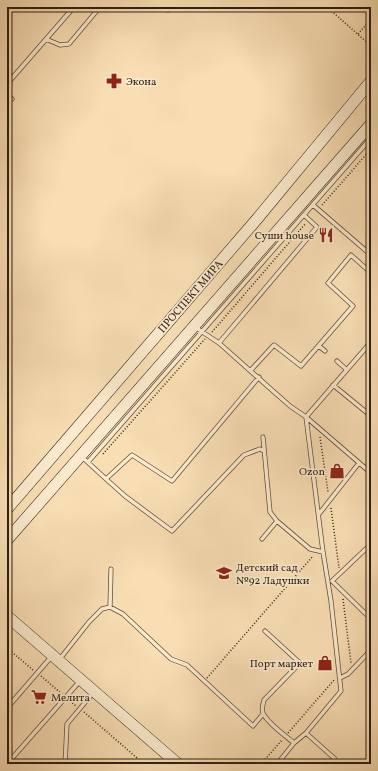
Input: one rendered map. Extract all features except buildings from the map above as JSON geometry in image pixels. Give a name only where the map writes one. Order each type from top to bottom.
[{"type":"street","name":"ПРОСПЕКТ МИРА","points":[[7,509],[258,219],[371,81]]},
{"type":"street","name":"ПРОСПЕКТ МИРА","points":[[7,540],[84,459],[198,329],[371,124]]},
{"type":"street","points":[[7,616],[176,764]]},
{"type":"lane","points":[[7,10],[10,7]]},
{"type":"lane","points":[[7,84],[74,7]]},
{"type":"lane","points":[[46,39],[60,45],[69,44],[100,7]]},
{"type":"lane","points":[[164,7],[168,10],[171,7]]},
{"type":"lane","points":[[7,95],[12,99]]},
{"type":"lane","points":[[371,138],[304,215],[198,329],[219,343],[290,406],[306,417],[371,473]]},
{"type":"lane","points":[[313,205],[371,255]]},
{"type":"lane","points":[[219,343],[317,227],[304,215]]},
{"type":"lane","points":[[251,370],[274,345],[301,366],[353,306],[328,283],[350,256],[371,273]]},
{"type":"lane","points":[[277,764],[294,743],[306,733],[341,691],[330,582],[323,552],[306,417],[371,342]]},
{"type":"lane","points":[[319,346],[325,351]]},
{"type":"lane","points":[[337,361],[347,370]]},
{"type":"lane","points":[[106,479],[132,455],[172,481],[259,377]]},
{"type":"lane","points":[[333,385],[371,416]]},
{"type":"lane","points":[[263,437],[270,512],[277,521],[310,549],[323,552]]},
{"type":"lane","points":[[84,459],[124,496],[172,531],[244,455],[260,449],[264,451]]},
{"type":"lane","points":[[319,514],[359,463]]},
{"type":"lane","points":[[367,470],[371,465]]},
{"type":"lane","points":[[262,539],[277,521]]},
{"type":"lane","points":[[330,582],[371,544]]},
{"type":"lane","points":[[110,607],[111,570]]},
{"type":"lane","points":[[330,582],[342,590],[371,618]]},
{"type":"lane","points":[[7,708],[88,622],[102,609],[110,607],[123,614],[171,659],[187,665],[253,726],[263,714],[264,700],[300,663],[265,631]]},
{"type":"lane","points":[[340,676],[352,671],[371,650]]},
{"type":"lane","points":[[7,764],[80,680]]},
{"type":"lane","points":[[65,764],[67,724],[94,692]]},
{"type":"lane","points":[[263,714],[294,743]]},
{"type":"lane","points":[[306,733],[335,760],[331,764]]},
{"type":"path","points":[[327,7],[371,46]]},
{"type":"path","points":[[358,34],[371,19]]},
{"type":"path","points":[[318,209],[371,149]]},
{"type":"path","points":[[103,454],[309,220]]},
{"type":"path","points":[[319,428],[340,574]]},
{"type":"path","points":[[205,681],[316,551]]},
{"type":"path","points":[[342,590],[352,671]]},
{"type":"path","points":[[261,764],[340,676]]},
{"type":"place","name":"Экона","points":[[114,81]]},
{"type":"place","name":"Суши house","points":[[326,235]]},
{"type":"place","name":"Ozon","points":[[337,471]]},
{"type":"place","name":"Детский сад №92 Ладушки","points":[[224,573]]},
{"type":"place","name":"Порт маркет","points":[[325,663]]},
{"type":"place","name":"Мелита","points":[[39,697]]}]
